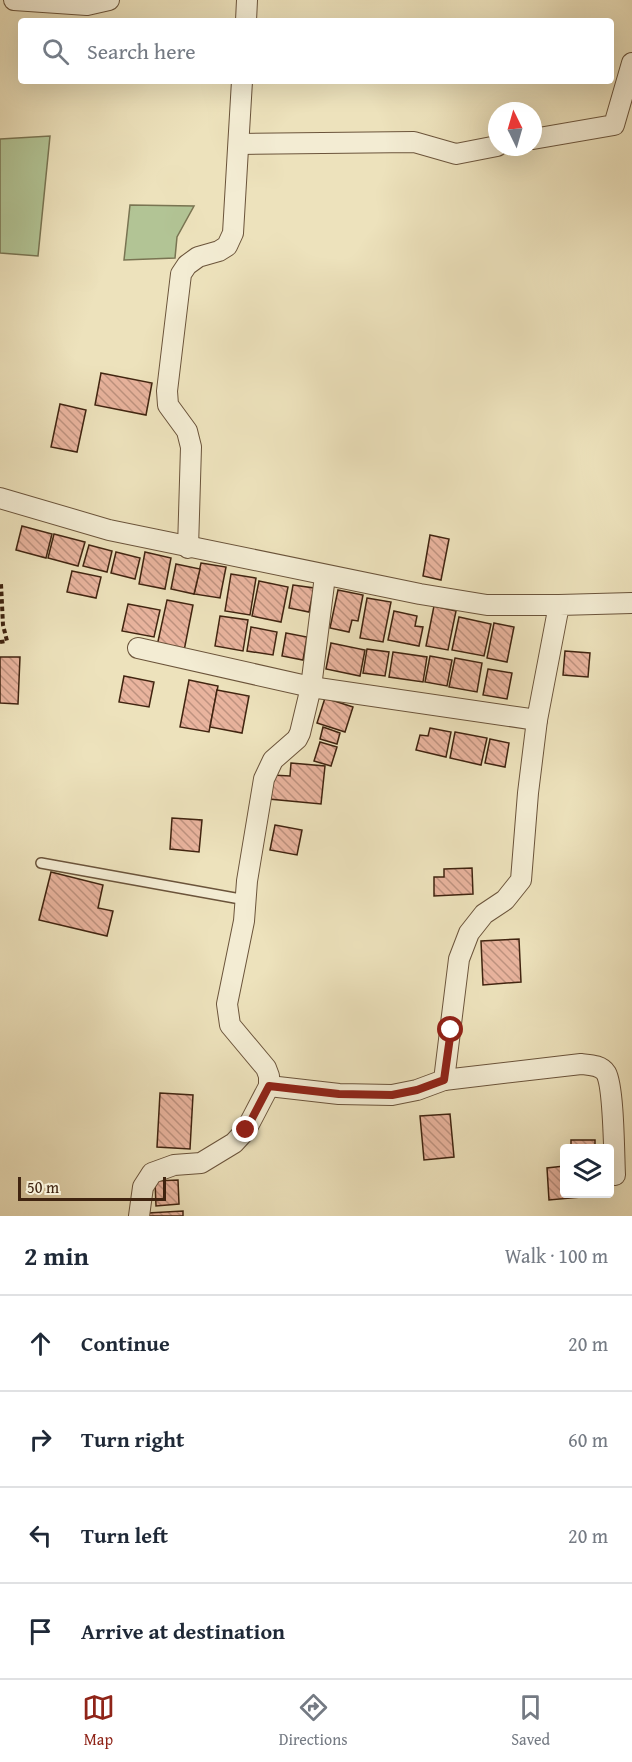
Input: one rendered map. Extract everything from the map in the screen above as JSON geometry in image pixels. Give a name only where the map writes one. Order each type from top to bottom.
[{"type":"street","points":[[14,0],[87,4],[110,0]]},
{"type":"street","points":[[246,18],[247,0]]},
{"type":"street","points":[[542,138],[614,125],[632,63]]},
{"type":"street","points":[[188,548],[191,447],[187,431],[168,405],[167,391],[179,284],[181,274],[188,265],[198,257],[219,251],[227,246],[233,233],[242,84]]},
{"type":"street","points":[[239,144],[414,142],[456,154],[488,148]]},
{"type":"street","points":[[0,498],[109,530],[188,548],[325,576],[487,605],[632,603]]},
{"type":"street","points":[[139,1216],[143,1187],[152,1173],[174,1165],[201,1163],[234,1143],[246,1130],[269,1086],[266,1068],[230,1025],[227,1004],[244,921],[264,779],[273,760],[297,739],[300,733],[311,687],[325,576]]},
{"type":"street","points":[[444,1080],[459,959],[469,933],[484,914],[505,900],[521,880],[537,720],[558,605]]},
{"type":"street","points":[[138,648],[311,687],[537,720]]},
{"type":"street","points":[[269,1086],[339,1094],[392,1095],[417,1090],[444,1080],[581,1064],[599,1066],[606,1074],[610,1093],[615,1175]]},
{"type":"lane","points":[[41,863],[246,900]]},
{"type":"path","points":[[0,642],[7,641],[3,625],[1,584]]},
{"type":"green space","points":[[50,136],[38,256],[0,253],[0,139]]},
{"type":"green space","points":[[130,205],[194,206],[177,237],[175,258],[124,260]]},
{"type":"building","points":[[101,373],[152,383],[146,415],[95,405]]},
{"type":"building","points":[[60,404],[86,410],[77,452],[51,447]]},
{"type":"building","points":[[22,526],[52,534],[46,558],[16,550]]},
{"type":"building","points":[[54,534],[85,542],[78,566],[48,558]]},
{"type":"building","points":[[430,535],[449,539],[441,580],[423,576]]},
{"type":"building","points":[[89,545],[112,551],[107,572],[83,566]]},
{"type":"building","points":[[116,552],[140,558],[135,579],[111,573]]},
{"type":"building","points":[[145,552],[171,558],[165,589],[139,584]]},
{"type":"building","points":[[201,563],[226,567],[220,598],[194,594]]},
{"type":"building","points":[[176,564],[200,569],[194,594],[171,589]]},
{"type":"building","points":[[72,571],[101,577],[96,598],[67,592]]},
{"type":"building","points":[[231,574],[256,578],[250,615],[225,611]]},
{"type":"building","points":[[259,581],[288,587],[281,622],[252,616]]},
{"type":"building","points":[[293,585],[314,588],[309,612],[289,608]]},
{"type":"building","points":[[338,590],[363,595],[358,621],[352,620],[349,632],[330,628]]},
{"type":"building","points":[[367,598],[391,602],[383,642],[360,638]]},
{"type":"building","points":[[167,600],[193,605],[184,651],[157,646]]},
{"type":"building","points":[[128,604],[160,610],[154,637],[122,631]]},
{"type":"building","points":[[434,606],[456,611],[448,650],[426,646]]},
{"type":"building","points":[[394,611],[417,616],[415,626],[423,627],[419,646],[388,640]]},
{"type":"building","points":[[220,616],[248,620],[243,651],[215,646]]},
{"type":"building","points":[[459,617],[491,624],[484,656],[452,650]]},
{"type":"building","points":[[494,623],[514,627],[507,662],[487,658]]},
{"type":"building","points":[[251,627],[277,632],[273,655],[247,651]]},
{"type":"building","points":[[286,633],[307,637],[303,660],[282,656]]},
{"type":"building","points":[[331,643],[365,650],[360,676],[326,669]]},
{"type":"building","points":[[367,649],[389,652],[385,676],[363,673]]},
{"type":"building","points":[[565,651],[590,653],[588,677],[563,675]]},
{"type":"building","points":[[393,652],[427,657],[423,682],[389,677]]},
{"type":"building","points":[[430,656],[452,660],[447,686],[425,682]]},
{"type":"building","points":[[0,657],[20,657],[18,704],[0,703]]},
{"type":"building","points":[[455,658],[482,663],[477,692],[449,687]]},
{"type":"building","points":[[488,669],[512,673],[507,699],[483,695]]},
{"type":"building","points":[[124,676],[154,682],[149,707],[119,702]]},
{"type":"building","points":[[189,680],[218,686],[209,732],[180,727]]},
{"type":"building","points":[[217,690],[249,696],[242,733],[210,727]]},
{"type":"building","points":[[325,698],[353,707],[345,732],[317,723]]},
{"type":"building","points":[[323,727],[340,733],[337,744],[320,739]]},
{"type":"building","points":[[430,728],[451,732],[446,757],[416,750],[420,735],[428,736]]},
{"type":"building","points":[[455,732],[487,738],[481,765],[450,758]]},
{"type":"building","points":[[490,739],[509,743],[505,767],[485,763]]},
{"type":"building","points":[[320,742],[337,747],[331,766],[314,761]]},
{"type":"building","points":[[291,763],[325,766],[321,804],[269,799],[272,775],[290,776]]},
{"type":"building","points":[[172,818],[202,820],[199,852],[170,849]]},
{"type":"building","points":[[275,825],[302,830],[297,855],[270,850]]},
{"type":"building","points":[[472,868],[473,894],[434,896],[434,877],[444,877],[444,869]]},
{"type":"building","points":[[51,872],[103,885],[98,908],[113,911],[107,936],[39,920]]},
{"type":"building","points":[[519,939],[521,982],[483,985],[481,941]]},
{"type":"building","points":[[160,1093],[193,1095],[190,1149],[157,1147]]},
{"type":"building","points":[[450,1114],[454,1157],[424,1160],[420,1116]]},
{"type":"building","points":[[571,1140],[595,1140],[595,1144],[571,1144]]},
{"type":"building","points":[[560,1166],[560,1198],[571,1198],[549,1200],[547,1168]]},
{"type":"building","points":[[178,1180],[179,1204],[156,1206],[155,1181]]},
{"type":"building","points":[[183,1211],[183,1216],[148,1216],[148,1213]]},
{"type":"route","points":[[246,1130],[269,1086],[339,1094],[392,1095],[417,1090],[444,1080],[451,1030]]}]
